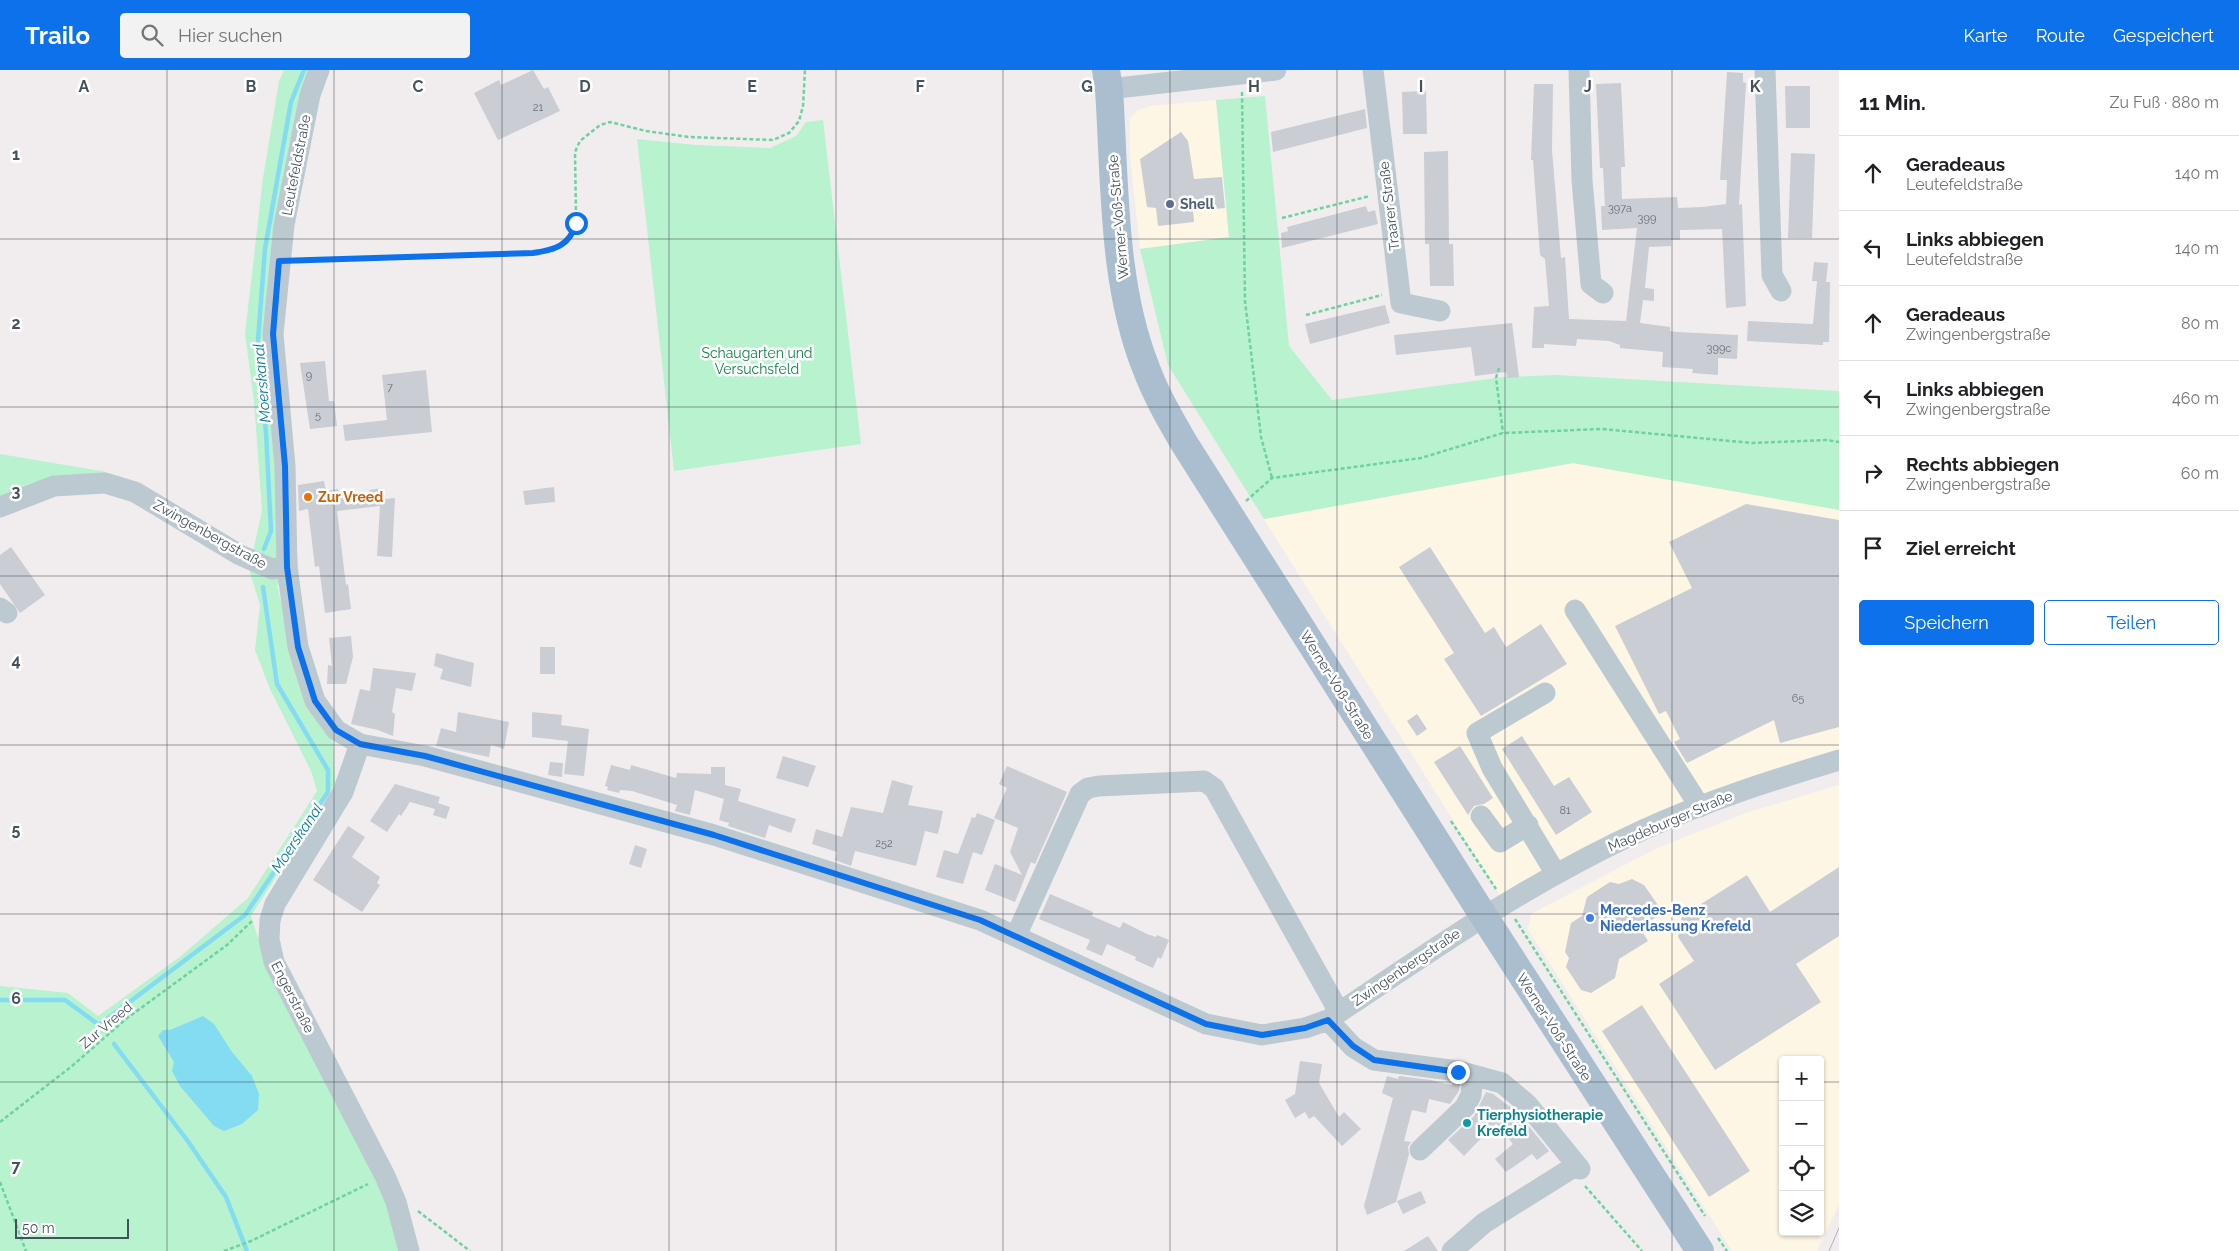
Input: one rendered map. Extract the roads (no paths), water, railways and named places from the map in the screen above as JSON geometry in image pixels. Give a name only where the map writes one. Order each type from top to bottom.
[{"type":"main road","name":"Werner-Voß-Straße","points":[[1108,80],[1118,238],[1124,283],[1140,350],[1161,402],[1227,511],[1494,909],[1668,1200],[1708,1243]]},
{"type":"street","name":"Leutefeldstraße","points":[[287,567],[285,466],[273,334],[279,261],[310,95],[319,70]]},
{"type":"street","points":[[1108,80],[1242,74],[1276,70]]},
{"type":"street","name":"Traarer Straße","points":[[1373,70],[1401,303],[1440,311]]},
{"type":"street","points":[[1579,70],[1582,180],[1591,284],[1603,293]]},
{"type":"street","points":[[1765,70],[1772,275],[1781,291]]},
{"type":"street","name":"Zwingenbergstraße","points":[[0,507],[54,486],[106,483],[135,492],[240,555],[272,569],[287,567],[298,647],[315,701],[336,730],[360,744],[425,756],[714,835],[980,920],[1206,1024],[1262,1035],[1305,1028],[1334,1016],[1494,909]]},
{"type":"street","points":[[1575,610],[1700,807]]},
{"type":"street","points":[[1545,693],[1477,733],[1492,768],[1556,874]]},
{"type":"street","name":"Engerstraße","points":[[360,744],[342,792],[275,904],[270,920],[269,939],[274,962],[385,1176],[396,1202],[409,1251]]},
{"type":"street","name":"Magdeburger Straße","points":[[1494,909],[1556,874],[1643,830],[1759,783],[1839,760]]},
{"type":"street","points":[[1016,936],[1080,794],[1088,788],[1204,781],[1214,788],[1334,1016],[1353,1046],[1374,1060],[1473,1075],[1502,1083],[1527,1104],[1579,1167],[1484,1223],[1452,1251]]},
{"type":"street","points":[[1481,816],[1500,842],[1528,825]]},
{"type":"street","points":[[1420,1150],[1465,1107],[1471,1095],[1473,1075]]},
{"type":"water","points":[[203,1016],[214,1024],[232,1052],[252,1076],[259,1094],[258,1110],[242,1124],[224,1131],[214,1126],[180,1086],[172,1071],[174,1062],[158,1036],[163,1030],[170,1030]]},
{"type":"waterway","name":"Moerskanal","points":[[264,549],[271,531],[266,432],[257,353],[265,249],[291,102],[304,70]]},
{"type":"waterway","name":"Moerskanal","points":[[0,1000],[65,1000],[99,1025],[245,915],[328,792],[328,770],[277,684],[263,587]]},
{"type":"waterway","points":[[114,1044],[187,1140],[226,1197],[247,1251]]},
{"type":"tram line","points":[[1829,1251],[1839,1228]]},
{"type":"place","name":"Shell","points":[[1170,204]]},
{"type":"place","name":"Zur Vreed","points":[[308,497]]},
{"type":"place","name":"Mercedes-Benz Niederlassung Krefeld","points":[[1590,918]]},
{"type":"place","name":"Tierphysiotherapie Krefeld","points":[[1467,1123]]},
{"type":"park label","name":"Schaugarten und Versuchsfeld","points":[[757,362]]}]
